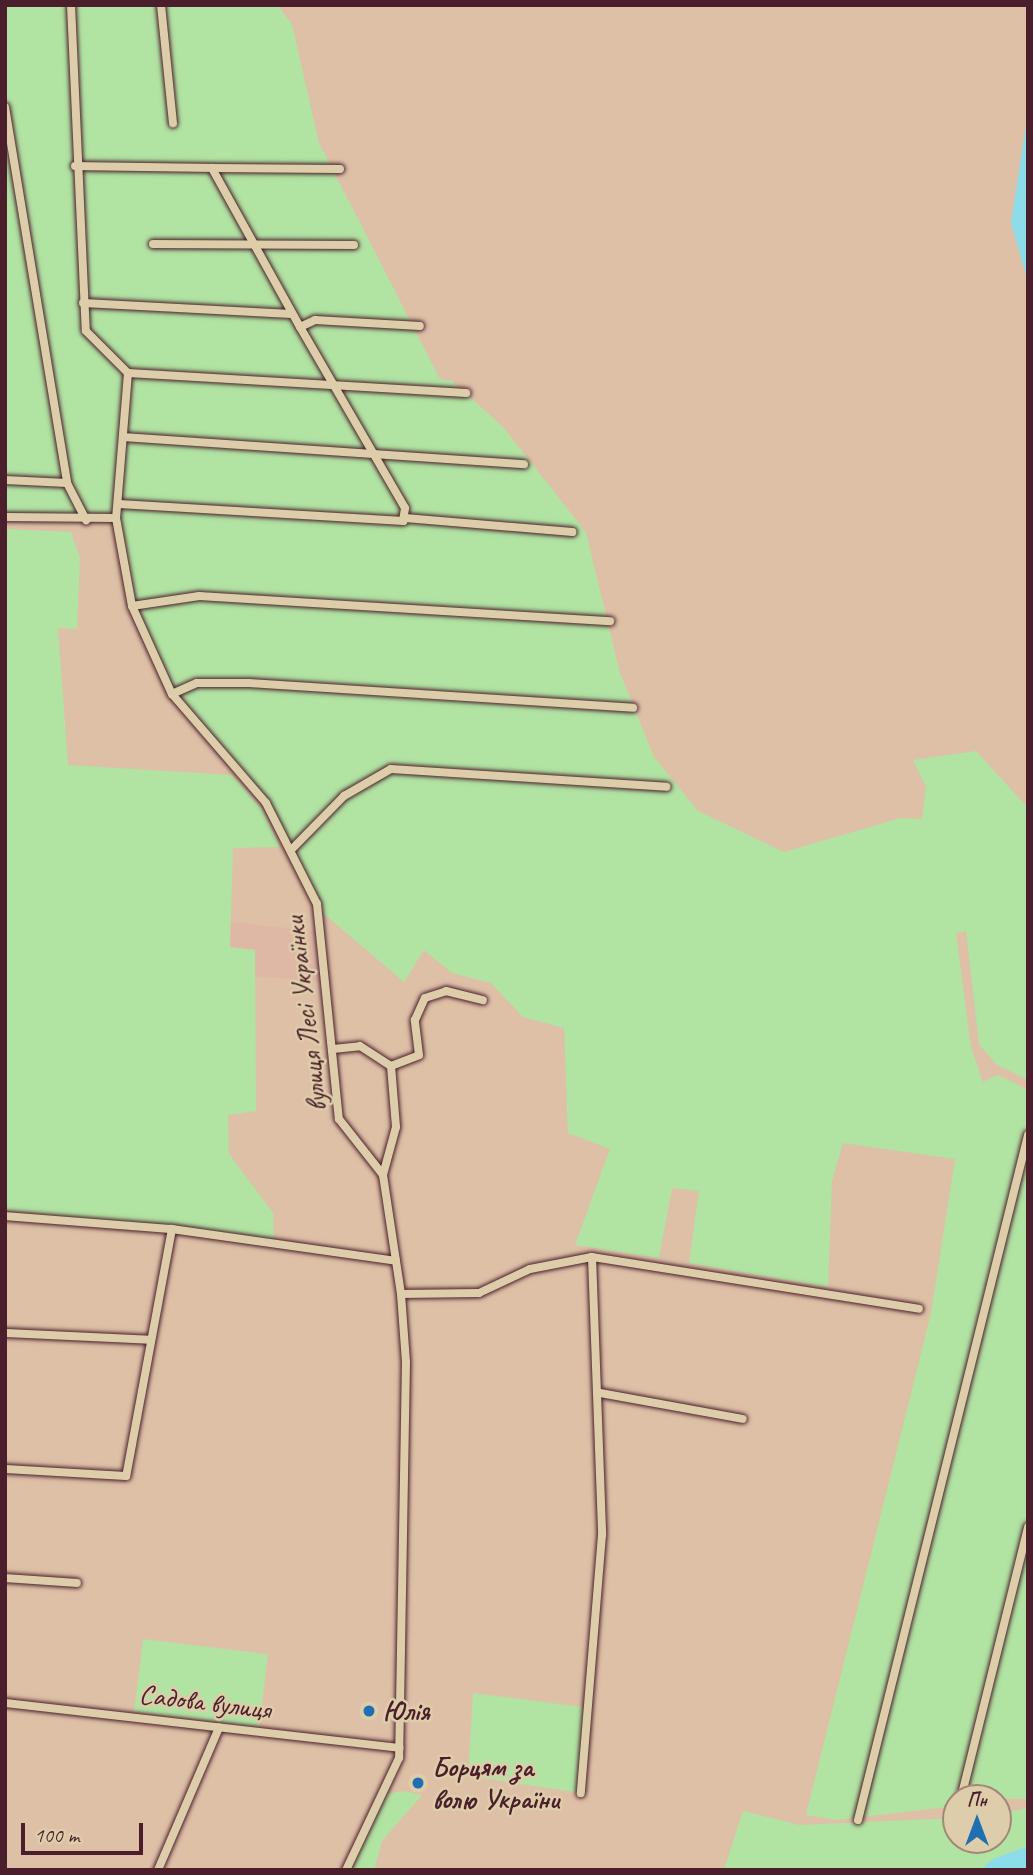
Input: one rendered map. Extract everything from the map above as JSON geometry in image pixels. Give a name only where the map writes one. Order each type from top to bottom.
[{"type":"street","points":[[71,5],[75,166],[83,303],[89,337],[128,373],[466,393]]},
{"type":"street","points":[[161,5],[173,123]]},
{"type":"street","points":[[5,107],[67,483],[86,520]]},
{"type":"street","points":[[75,166],[340,169]]},
{"type":"street","points":[[212,168],[251,245],[373,454],[405,518]]},
{"type":"street","points":[[153,244],[354,245]]},
{"type":"street","points":[[83,303],[292,314]]},
{"type":"street","points":[[300,327],[315,320],[420,326]]},
{"type":"street","points":[[5,517],[86,520],[116,517],[128,373]]},
{"type":"street","points":[[123,437],[524,464]]},
{"type":"street","points":[[5,480],[67,483]]},
{"type":"street","points":[[119,504],[388,523],[405,518],[572,532]]},
{"type":"street","name":"вулиця Лесі Українки","points":[[116,517],[132,606],[172,694],[266,803],[291,850],[319,913],[339,1119],[383,1175],[401,1294],[399,1748],[346,1870]]},
{"type":"street","points":[[132,606],[199,596],[610,621]]},
{"type":"street","points":[[172,694],[197,683],[249,683],[633,708]]},
{"type":"street","points":[[291,850],[344,796],[391,768],[666,787]]},
{"type":"street","points":[[391,1066],[419,1055],[415,1020],[425,998],[446,990],[483,1000]]},
{"type":"street","points":[[333,1049],[360,1046],[391,1066]]},
{"type":"street","points":[[383,1175],[396,1127],[391,1066]]},
{"type":"street","points":[[858,1820],[1028,1135]]},
{"type":"street","points":[[5,1216],[172,1229],[396,1261]]},
{"type":"street","points":[[5,1469],[126,1476],[172,1229]]},
{"type":"street","points":[[401,1294],[479,1293],[530,1269],[592,1257],[919,1309]]},
{"type":"street","points":[[581,1793],[602,1535],[600,1393],[592,1257]]},
{"type":"street","points":[[5,1333],[151,1340]]},
{"type":"street","points":[[600,1393],[743,1419]]},
{"type":"street","points":[[964,1784],[1028,1527]]},
{"type":"street","points":[[5,1578],[77,1583]]},
{"type":"street","name":"Садова вулиця","points":[[5,1703],[399,1748]]},
{"type":"street","points":[[158,1870],[219,1728]]},
{"type":"shaded area","points":[[231,922],[318,931],[321,982],[253,976],[255,950],[230,947]]},
{"type":"green space","points":[[5,5],[277,5],[292,24],[319,143],[440,379],[452,381],[502,426],[586,532],[620,673],[654,757],[698,811],[784,852],[901,818],[922,819],[926,787],[913,760],[976,751],[1028,808],[1028,1080],[996,1064],[979,1044],[966,931],[956,933],[971,1047],[983,1082],[998,1075],[1028,1090],[1028,1799],[1012,1799],[1012,1784],[942,1784],[942,1808],[836,1820],[806,1815],[931,1313],[955,1159],[843,1143],[832,1181],[828,1287],[689,1263],[699,1191],[672,1188],[659,1258],[575,1245],[610,1149],[568,1133],[564,1028],[523,1017],[491,983],[452,973],[424,950],[404,982],[323,913],[273,813],[168,681],[137,617],[119,513],[65,522],[5,519]]},
{"type":"green space","points":[[5,529],[71,532],[80,558],[77,629],[58,628],[68,765],[232,775],[262,809],[280,847],[233,848],[230,947],[255,950],[256,1111],[228,1115],[229,1154],[273,1213],[274,1240],[5,1210]]},
{"type":"green space","points":[[143,1639],[268,1654],[259,1727],[134,1711]]},
{"type":"green space","points":[[473,1693],[583,1707],[581,1793],[468,1776]]},
{"type":"green space","points":[[403,1791],[422,1795],[382,1841],[374,1870],[350,1870],[386,1794]]},
{"type":"green space","points":[[1028,1808],[1028,1846],[1012,1854],[1012,1811]]},
{"type":"green space","points":[[743,1811],[799,1825],[942,1819],[942,1854],[1012,1854],[980,1870],[724,1870]]},
{"type":"water","points":[[1028,112],[1028,282],[1011,223]]},
{"type":"water","points":[[1028,1846],[1028,1870],[980,1870],[993,1859]]},
{"type":"place","name":"Юлія","points":[[369,1711]]},
{"type":"place","name":"Борцям за волю України","points":[[418,1783]]}]
